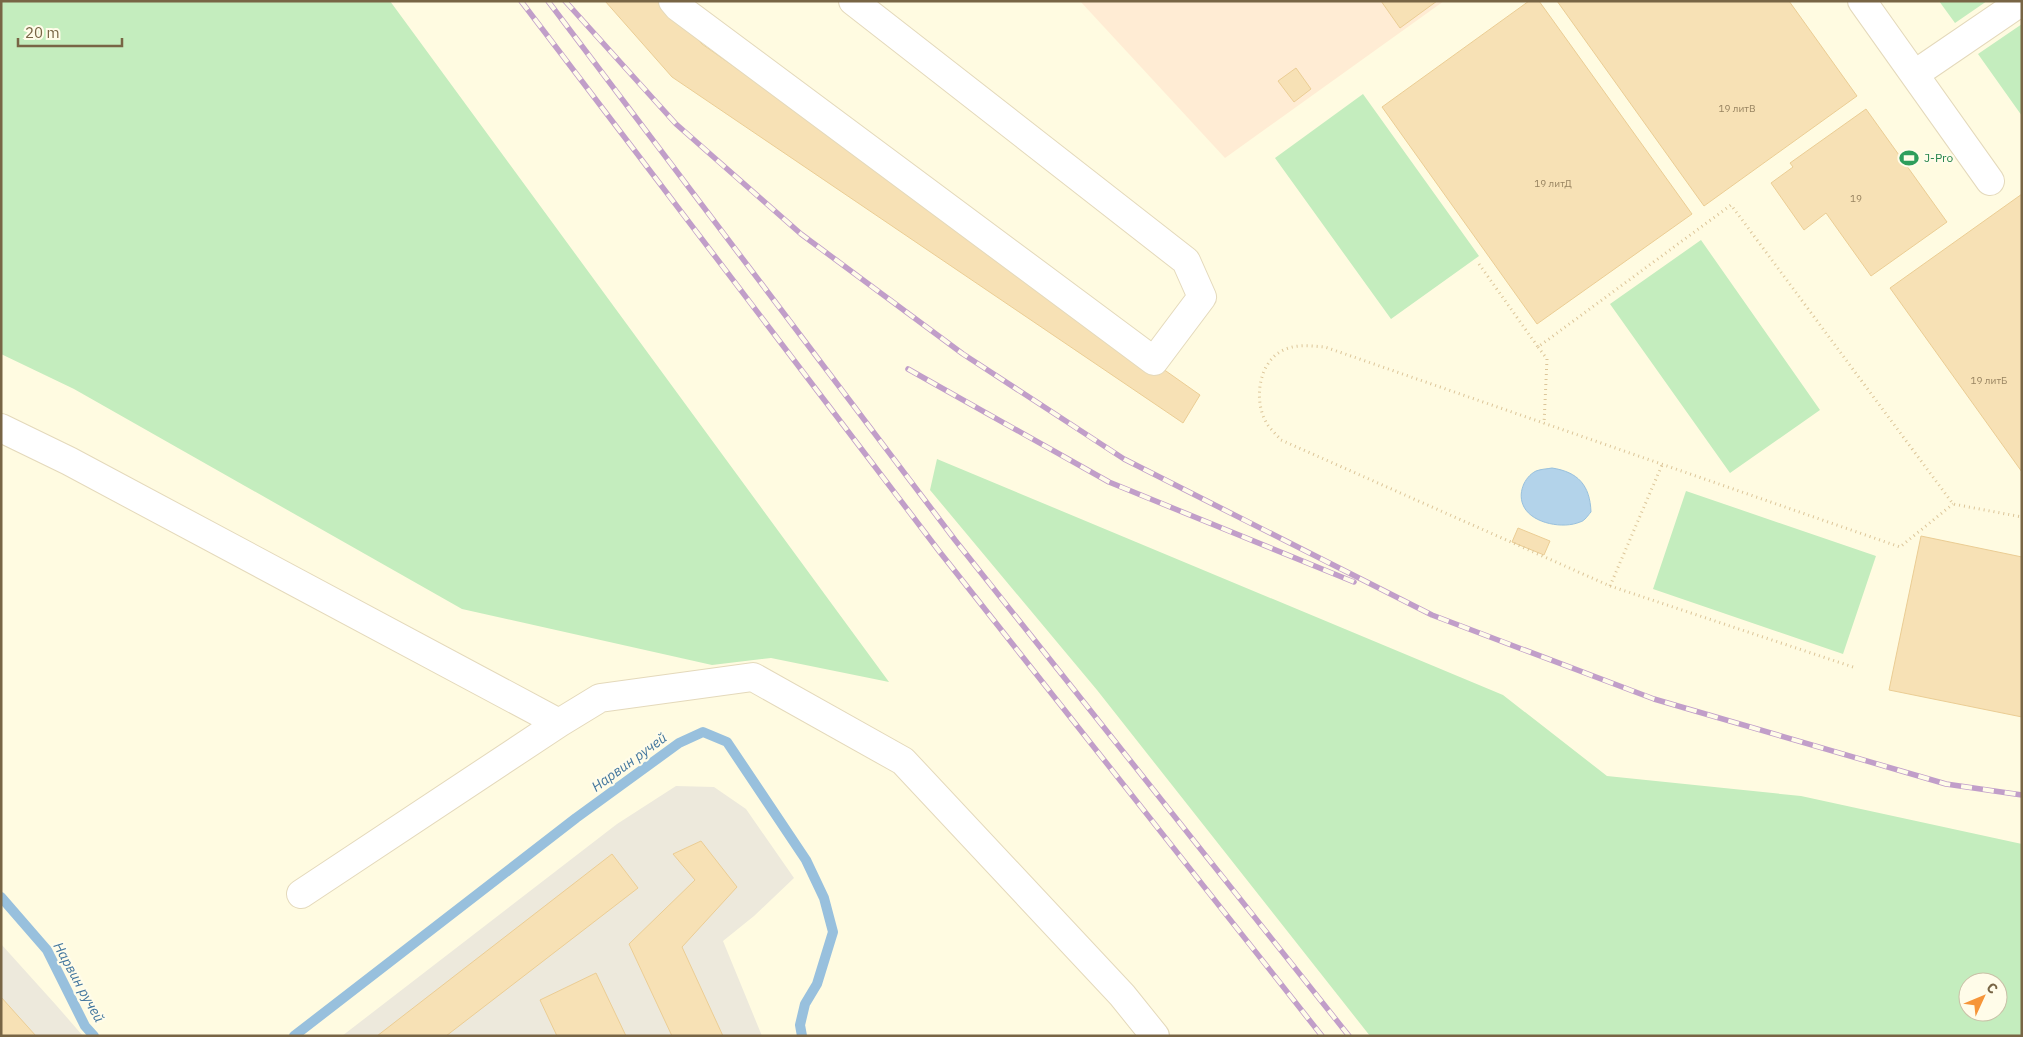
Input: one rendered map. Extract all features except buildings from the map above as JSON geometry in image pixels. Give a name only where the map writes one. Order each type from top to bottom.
[{"type":"lane","points":[[673,1],[686,13],[1154,361],[1202,297],[1186,261],[853,1]]},
{"type":"lane","points":[[1862,1],[1990,181]]},
{"type":"lane","points":[[1915,74],[2022,1]]},
{"type":"lane","points":[[1,428],[78,466],[560,723]]},
{"type":"lane","points":[[301,894],[600,698],[753,677],[904,761],[1122,995],[1155,1036]]},
{"type":"path","points":[[1538,347],[1731,205],[1953,504],[2022,517]]},
{"type":"path","points":[[1479,264],[1547,359],[1544,424]]},
{"type":"path","points":[[1853,667],[1610,586],[1281,440],[1266,422],[1258,399],[1261,378],[1270,362],[1285,349],[1302,346],[1325,347],[1900,547],[1953,504]]},
{"type":"path","points":[[1610,586],[1662,465]]},
{"type":"shaded area","points":[[1080,1],[1444,1],[1225,158]]},
{"type":"shaded area","points":[[676,786],[714,787],[746,809],[794,878],[754,916],[723,941],[762,1036],[342,1036],[617,824]]},
{"type":"shaded area","points":[[1,944],[56,1005],[83,1036],[1,1036]]},
{"type":"green space","points":[[1,1],[390,1],[889,682],[771,658],[712,665],[462,609],[74,389],[1,354]]},
{"type":"green space","points":[[1939,1],[1987,1],[1955,23]]},
{"type":"green space","points":[[2022,24],[2022,116],[1978,54]]},
{"type":"green space","points":[[1363,94],[1479,256],[1391,319],[1275,158]]},
{"type":"green space","points":[[1701,240],[1820,410],[1730,473],[1610,304]]},
{"type":"green space","points":[[937,459],[1503,695],[1607,776],[1801,796],[2022,844],[2022,1036],[1370,1036],[1097,690],[930,490]]},
{"type":"green space","points":[[1686,491],[1876,556],[1843,654],[1653,589]]},
{"type":"water","points":[[1552,468],[1576,477],[1585,487],[1591,512],[1582,521],[1566,525],[1549,524],[1534,518],[1524,507],[1521,497],[1523,486],[1528,477],[1536,471]]},
{"type":"waterway","name":"Нарвин ручей","points":[[294,1036],[576,818],[679,743],[703,732],[727,742],[806,860],[824,898],[833,932],[817,984],[805,1004],[800,1025],[802,1036]]},
{"type":"waterway","name":"Нарвин ручей","points":[[1,897],[47,950],[85,1026],[94,1036]]},
{"type":"railway","points":[[521,1],[939,551],[1322,1036]]},
{"type":"railway","points":[[548,1],[955,540],[1349,1036]]},
{"type":"railway","points":[[565,1],[676,124],[801,234],[963,354],[1124,459],[1432,615],[1654,699],[1946,784],[2022,795]]},
{"type":"railway","points":[[908,369],[1109,482],[1354,582]]},
{"type":"place","name":"J-Pro","points":[[1909,158]]}]
